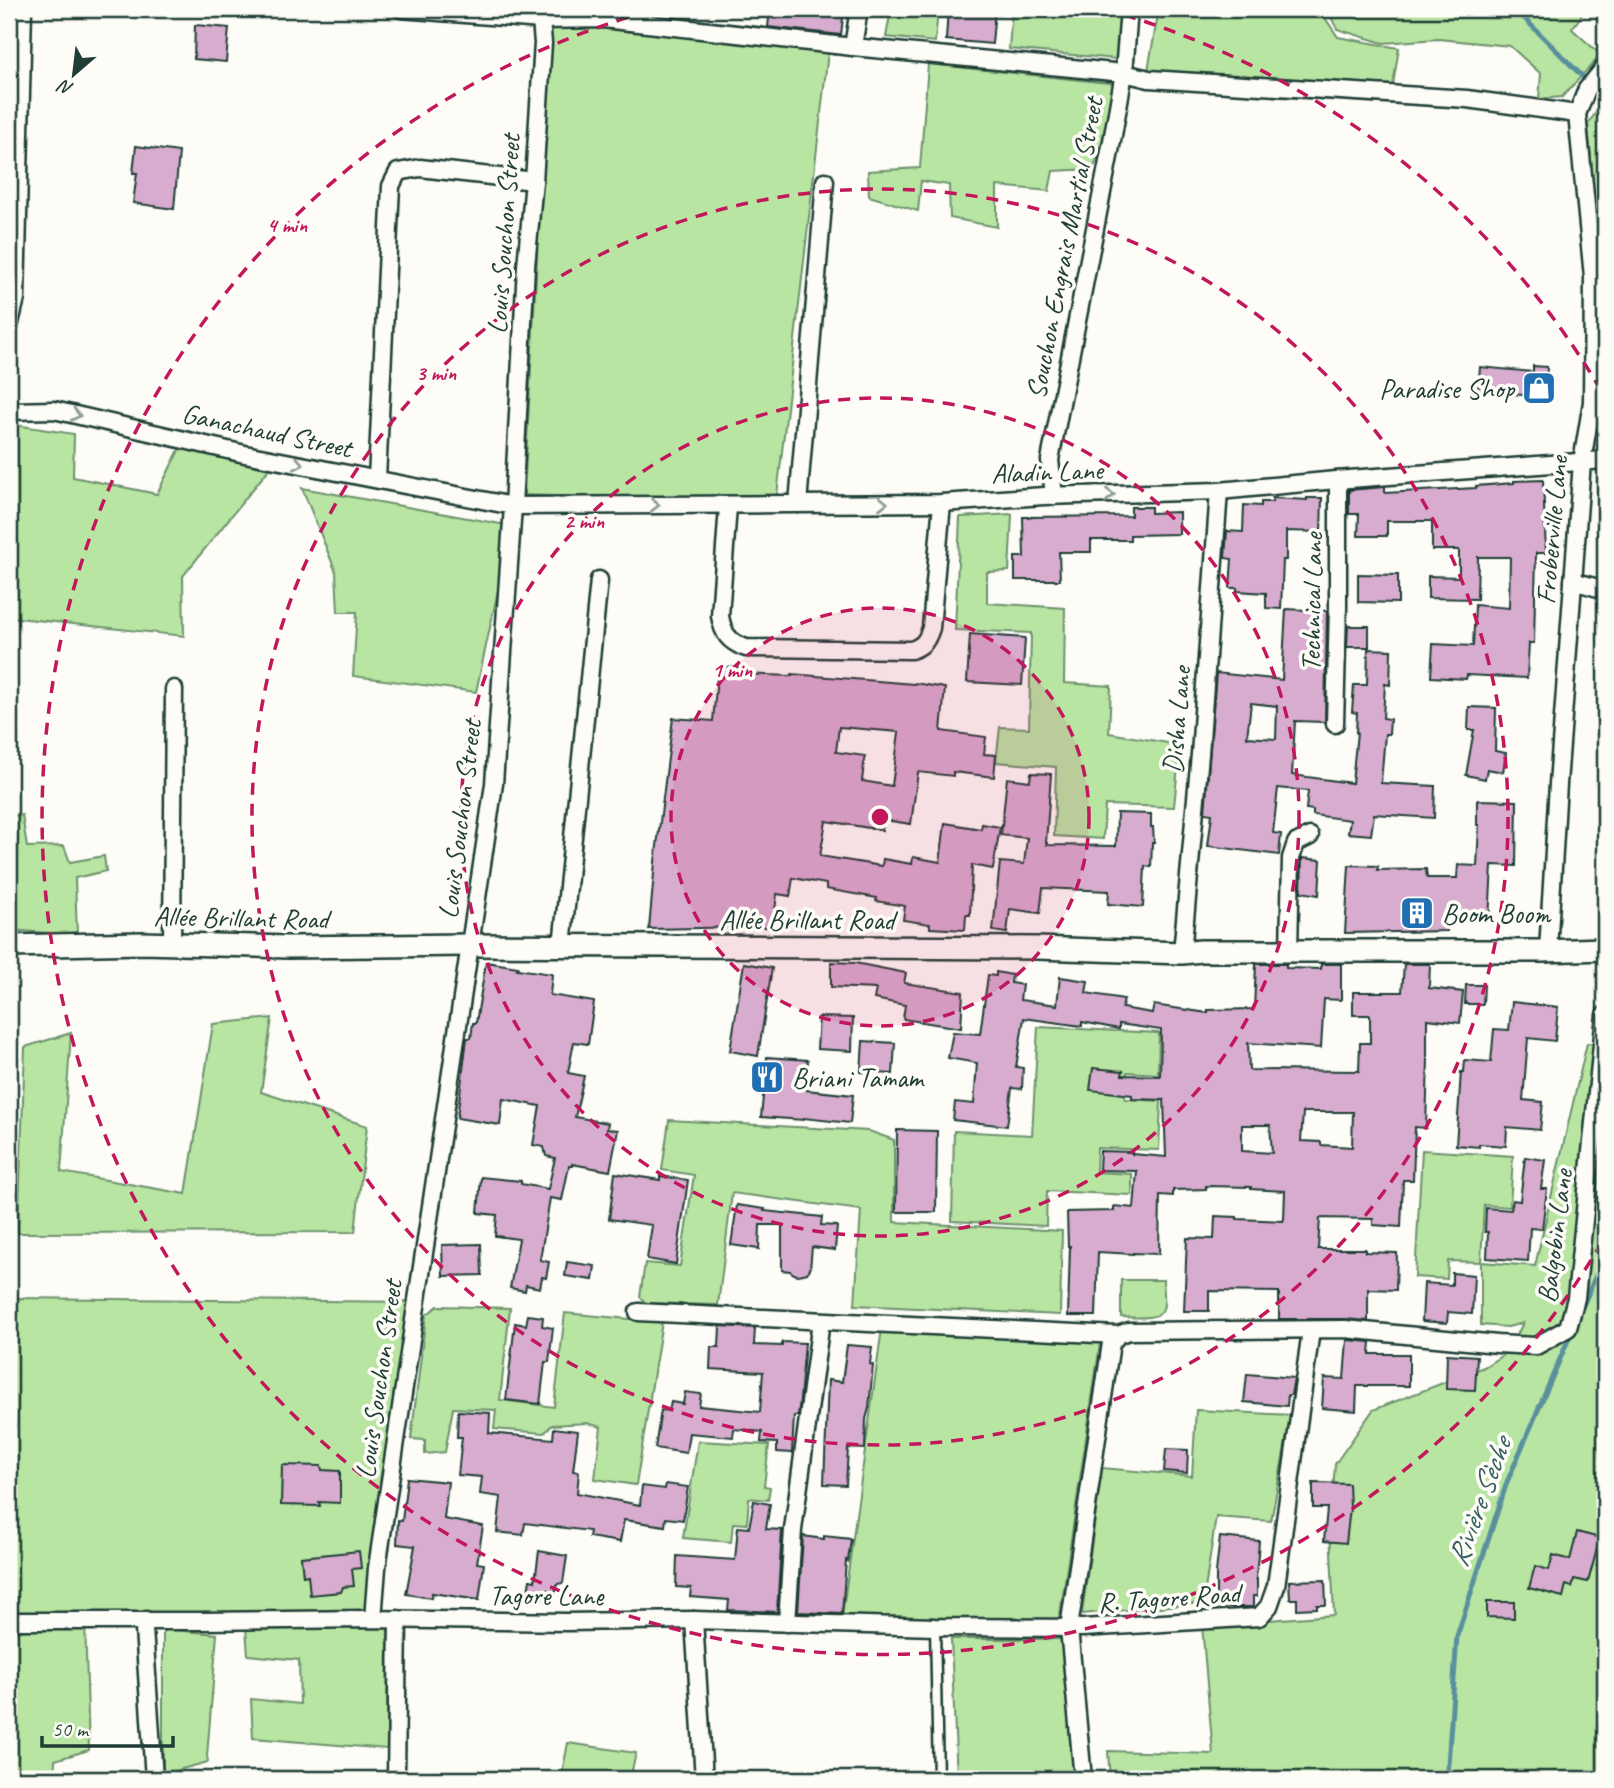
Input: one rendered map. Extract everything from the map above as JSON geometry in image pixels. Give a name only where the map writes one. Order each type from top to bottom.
[{"type":"main road","name":"Allée Brillant Road","points":[[9,946],[142,943],[288,947],[470,945],[1037,948],[1182,953],[1605,949]]},
{"type":"street","points":[[9,327],[16,298],[23,9]]},
{"type":"street","points":[[401,9],[541,20],[577,14],[853,47],[1124,73],[1149,79],[1467,99],[1577,114],[1587,89],[1602,71]]},
{"type":"street","points":[[853,47],[859,9]]},
{"type":"street","name":"Souchon Engrais Martial Street","points":[[1054,496],[1050,460],[1124,73],[1129,9]]},
{"type":"street","name":"Louis Souchon Street","points":[[373,1619],[377,1568],[494,784],[526,266],[534,181],[541,20]]},
{"type":"street","name":"Froberville Lane","points":[[1548,951],[1582,462],[1592,402],[1593,276],[1577,114]]},
{"type":"street","points":[[377,480],[391,186],[398,172],[420,168],[534,181]]},
{"type":"street","points":[[798,504],[825,181]]},
{"type":"street","name":"Ganachaud Street","points":[[9,411],[54,410],[245,453],[513,506]]},
{"type":"street","name":"Aladin Lane","points":[[513,506],[942,503],[1054,496],[1219,491],[1605,460]]},
{"type":"street","name":"Technical Lane","points":[[1335,724],[1338,480]]},
{"type":"street","name":"Disha Lane","points":[[1182,953],[1219,491]]},
{"type":"street","points":[[728,506],[720,616],[727,638],[746,649],[912,650],[921,646],[931,628],[942,503]]},
{"type":"street","points":[[562,946],[599,580]]},
{"type":"street","points":[[1573,582],[1605,590]]},
{"type":"street","points":[[172,944],[174,689]]},
{"type":"street","points":[[1289,951],[1290,859],[1296,843],[1310,836]]},
{"type":"street","name":"Balgobin Lane","points":[[1311,1330],[1345,1329],[1536,1346],[1568,1328],[1576,1298],[1605,1015]]},
{"type":"street","points":[[638,1312],[1118,1335],[1129,1331],[1311,1330]]},
{"type":"street","points":[[787,1623],[793,1530],[821,1321]]},
{"type":"street","name":"R. Tagore Road","points":[[1076,1628],[1259,1617],[1269,1606],[1276,1586],[1311,1330]]},
{"type":"street","points":[[1083,1779],[1076,1628],[1111,1343],[1118,1335]]},
{"type":"street","points":[[396,1779],[398,1619]]},
{"type":"street","points":[[146,1620],[144,1629],[154,1779]]},
{"type":"street","points":[[694,1620],[704,1779]]},
{"type":"street","name":"Tagore Lane","points":[[9,1621],[694,1620],[1076,1628]]},
{"type":"lane","points":[[935,1627],[938,1779]]},
{"type":"green space","points":[[891,9],[938,9],[935,42],[886,37]]},
{"type":"green space","points":[[1012,9],[1125,9],[1116,59],[1009,49]]},
{"type":"green space","points":[[1159,9],[1319,9],[1338,37],[1399,48],[1393,85],[1148,70]]},
{"type":"green space","points":[[1327,9],[1575,9],[1583,13],[1572,29],[1601,55],[1562,97],[1539,99],[1541,74],[1510,46],[1439,39],[1383,43],[1337,29]]},
{"type":"green space","points":[[550,20],[828,52],[776,504],[524,495]]},
{"type":"green space","points":[[928,64],[1128,85],[1093,169],[1053,171],[1049,191],[997,186],[997,227],[950,218],[949,185],[921,181],[918,211],[869,196],[868,171],[920,168]]},
{"type":"green space","points":[[1605,99],[1605,284],[1602,284],[1588,124]]},
{"type":"green space","points":[[9,424],[74,434],[73,477],[157,494],[180,448],[269,469],[183,576],[184,636],[9,617]]},
{"type":"green space","points":[[302,488],[512,526],[476,692],[353,676],[357,612],[338,612],[336,572]]},
{"type":"green space","points":[[1012,514],[1009,571],[987,572],[987,603],[1065,608],[1064,683],[1111,686],[1109,733],[1180,745],[1174,807],[1105,805],[1103,839],[1054,836],[1056,767],[996,762],[1000,727],[1029,728],[1031,633],[955,630],[960,517]]},
{"type":"green space","points":[[22,815],[27,847],[64,846],[70,862],[104,856],[106,871],[75,878],[77,935],[9,930],[9,816]]},
{"type":"green space","points":[[272,1018],[261,1092],[367,1126],[355,1232],[18,1233],[25,1047],[71,1033],[61,1172],[186,1194],[213,1024]]},
{"type":"green space","points":[[1038,1027],[1159,1033],[1158,1074],[1127,1072],[1125,1099],[1161,1101],[1159,1150],[1097,1148],[1096,1172],[1132,1174],[1132,1195],[1047,1191],[1046,1226],[952,1221],[954,1131],[1032,1135]]},
{"type":"green space","points":[[1587,1043],[1605,1044],[1605,1779],[1110,1779],[1108,1751],[1213,1754],[1202,1625],[1334,1615],[1330,1530],[1335,1464],[1373,1410],[1484,1367],[1509,1351],[1523,1323],[1508,1327],[1481,1325],[1481,1262],[1535,1266]]},
{"type":"green space","points":[[669,1120],[869,1131],[894,1140],[894,1222],[1062,1231],[1060,1315],[855,1305],[861,1210],[732,1193],[718,1305],[646,1303],[640,1297],[645,1263],[680,1266],[694,1175],[662,1170]]},
{"type":"green space","points":[[1422,1150],[1513,1156],[1510,1207],[1484,1205],[1481,1262],[1448,1261],[1447,1279],[1415,1277]]},
{"type":"green space","points":[[1121,1280],[1163,1280],[1164,1302],[1160,1313],[1144,1317],[1121,1317]]},
{"type":"green space","points":[[9,1298],[417,1302],[371,1618],[85,1620],[89,1750],[55,1760],[54,1779],[9,1779],[9,1633],[83,1621],[9,1621]]},
{"type":"green space","points":[[438,1306],[510,1308],[500,1400],[554,1407],[565,1313],[662,1322],[636,1485],[595,1479],[601,1427],[587,1423],[552,1425],[544,1433],[494,1429],[496,1410],[453,1408],[445,1452],[425,1454],[425,1440],[411,1439],[426,1315]]},
{"type":"green space","points":[[883,1321],[1101,1337],[1058,1628],[841,1624]]},
{"type":"green space","points":[[1196,1410],[1291,1415],[1271,1521],[1216,1517],[1203,1603],[1082,1614],[1102,1468],[1192,1476]]},
{"type":"green space","points":[[698,1441],[769,1445],[764,1486],[770,1487],[768,1500],[749,1498],[747,1524],[733,1523],[731,1542],[683,1538]]},
{"type":"green space","points":[[388,1625],[387,1749],[253,1738],[251,1699],[300,1704],[299,1660],[248,1655],[246,1628]]},
{"type":"green space","points":[[163,1629],[217,1634],[208,1762],[163,1774]]},
{"type":"green space","points":[[951,1639],[1064,1639],[1075,1779],[957,1779]]},
{"type":"green space","points":[[568,1743],[636,1753],[630,1779],[561,1779]]},
{"type":"building","points":[[770,9],[844,9],[841,35],[768,27]]},
{"type":"building","points":[[948,9],[995,9],[992,44],[946,40]]},
{"type":"building","points":[[195,25],[229,28],[226,62],[194,59]]},
{"type":"building","points":[[136,146],[179,152],[174,209],[133,203],[137,173],[133,173]]},
{"type":"building","points":[[1533,366],[1547,367],[1545,397],[1478,391],[1480,367],[1533,372]]},
{"type":"building","points":[[1543,480],[1546,553],[1536,553],[1534,643],[1529,643],[1527,678],[1467,675],[1466,679],[1431,677],[1433,644],[1473,646],[1475,605],[1509,608],[1510,557],[1478,557],[1477,599],[1428,598],[1428,576],[1459,577],[1459,550],[1432,550],[1432,521],[1387,521],[1387,536],[1358,536],[1359,514],[1349,514],[1349,490],[1385,487],[1385,493],[1476,488],[1514,481]]},
{"type":"building","points":[[1272,498],[1322,498],[1321,532],[1286,531],[1281,609],[1266,608],[1266,593],[1230,588],[1232,559],[1225,558],[1227,531],[1243,532],[1244,505],[1261,506],[1261,502],[1272,502]]},
{"type":"building","points":[[1131,507],[1151,507],[1151,513],[1179,512],[1179,534],[1130,535],[1130,540],[1091,540],[1091,552],[1059,552],[1060,580],[1015,580],[1015,557],[1024,557],[1023,517],[1131,516]]},
{"type":"building","points":[[1358,574],[1398,575],[1398,603],[1358,602]]},
{"type":"building","points":[[1286,609],[1327,611],[1325,722],[1295,721],[1292,775],[1352,783],[1357,732],[1357,713],[1352,712],[1354,685],[1367,685],[1368,649],[1391,650],[1390,685],[1385,684],[1383,718],[1390,719],[1389,734],[1385,734],[1381,783],[1435,786],[1434,818],[1374,814],[1371,835],[1348,833],[1350,820],[1313,815],[1313,810],[1306,809],[1308,791],[1278,788],[1273,833],[1281,834],[1279,855],[1208,846],[1212,814],[1205,813],[1216,673],[1282,680]],"holes":[[[1251,703],[1277,706],[1276,739],[1247,737]]]},
{"type":"building","points":[[1348,626],[1369,626],[1369,647],[1347,647]]},
{"type":"building","points":[[970,634],[1025,638],[1022,685],[967,682]]},
{"type":"building","points":[[718,666],[745,669],[744,674],[792,674],[915,683],[945,688],[941,731],[986,737],[984,754],[996,755],[994,777],[953,772],[953,776],[918,772],[911,824],[884,820],[882,830],[826,821],[820,856],[882,866],[883,859],[912,864],[913,857],[940,862],[945,823],[981,829],[982,824],[1000,827],[993,869],[972,865],[970,915],[966,915],[965,930],[930,928],[930,924],[903,920],[905,906],[826,889],[826,884],[793,878],[790,896],[777,894],[773,928],[752,925],[649,929],[673,718],[713,721]],"holes":[[[839,727],[899,732],[892,786],[862,781],[865,756],[836,752]]]},
{"type":"building","points":[[1469,707],[1496,708],[1495,751],[1506,753],[1503,772],[1487,769],[1485,779],[1466,775],[1474,730],[1468,730]]},
{"type":"building","points":[[1031,773],[1051,774],[1047,845],[1116,846],[1117,813],[1151,814],[1154,843],[1151,867],[1145,866],[1143,907],[1108,904],[1109,891],[1043,888],[1040,913],[1010,909],[1007,933],[993,931],[1000,862],[1024,864],[1027,838],[1001,835],[1007,778],[1030,781]]},
{"type":"building","points":[[1477,800],[1517,801],[1516,866],[1492,865],[1489,920],[1446,917],[1447,931],[1345,933],[1349,865],[1378,866],[1377,870],[1426,869],[1427,878],[1457,878],[1458,865],[1477,866]]},
{"type":"building","points":[[1302,858],[1321,860],[1319,895],[1301,892]]},
{"type":"building","points":[[486,962],[552,974],[550,995],[594,1002],[588,1044],[574,1042],[568,1073],[584,1076],[575,1117],[608,1123],[607,1129],[618,1130],[610,1171],[572,1164],[569,1166],[562,1200],[550,1198],[540,1260],[549,1262],[546,1278],[542,1277],[540,1288],[526,1285],[525,1291],[510,1288],[519,1239],[495,1236],[497,1215],[478,1213],[481,1177],[521,1181],[521,1184],[548,1189],[555,1158],[546,1156],[544,1147],[533,1145],[540,1106],[503,1099],[500,1125],[457,1118],[467,1038],[471,1038],[473,1023],[476,1023]]},
{"type":"building","points":[[831,962],[855,963],[906,973],[904,983],[963,992],[961,1028],[903,1019],[905,1005],[874,999],[876,989],[831,987]]},
{"type":"building","points":[[744,963],[772,968],[758,1056],[730,1051]]},
{"type":"building","points":[[1256,964],[1286,964],[1286,968],[1321,969],[1321,964],[1341,964],[1341,1000],[1324,999],[1321,1048],[1248,1043],[1249,1070],[1359,1071],[1360,1043],[1370,1043],[1370,1015],[1353,1015],[1353,992],[1402,992],[1404,964],[1430,964],[1429,988],[1463,992],[1460,1023],[1427,1019],[1426,1128],[1415,1127],[1413,1180],[1403,1180],[1401,1227],[1373,1225],[1373,1219],[1320,1218],[1318,1249],[1365,1249],[1365,1252],[1397,1253],[1396,1290],[1368,1289],[1368,1321],[1279,1319],[1279,1292],[1209,1291],[1209,1311],[1184,1311],[1187,1238],[1214,1239],[1215,1216],[1284,1219],[1285,1191],[1206,1186],[1206,1189],[1173,1190],[1173,1196],[1160,1195],[1159,1254],[1098,1252],[1096,1316],[1068,1316],[1070,1246],[1067,1212],[1114,1211],[1114,1206],[1134,1208],[1137,1171],[1099,1170],[1100,1151],[1166,1157],[1164,1100],[1132,1099],[1132,1095],[1090,1090],[1093,1068],[1123,1071],[1122,1075],[1160,1076],[1161,1030],[1119,1024],[1119,1029],[1082,1022],[1082,1026],[1024,1018],[1016,1067],[1023,1068],[1022,1089],[1012,1088],[1007,1126],[953,1120],[955,1102],[974,1104],[977,1063],[948,1058],[953,1032],[980,1034],[988,975],[996,976],[996,972],[1012,975],[1011,983],[1022,985],[1020,1000],[1057,1005],[1060,977],[1088,981],[1086,993],[1124,999],[1122,1008],[1152,1013],[1154,1005],[1208,1013],[1208,1010],[1254,1009]],"holes":[[[1303,1112],[1353,1112],[1352,1147],[1301,1141]],[[1242,1125],[1270,1125],[1272,1153],[1242,1151]]]},
{"type":"building","points":[[1466,985],[1484,985],[1483,1004],[1465,1004]]},
{"type":"building","points":[[1512,1002],[1558,1007],[1555,1041],[1528,1038],[1523,1100],[1543,1102],[1540,1130],[1507,1127],[1506,1146],[1456,1145],[1461,1072],[1464,1072],[1465,1060],[1491,1062],[1494,1029],[1509,1030]]},
{"type":"building","points":[[819,1017],[853,1018],[852,1051],[817,1049]]},
{"type":"building","points":[[863,1041],[895,1043],[893,1074],[861,1072]]},
{"type":"building","points":[[767,1057],[808,1060],[806,1090],[853,1095],[850,1123],[761,1117]]},
{"type":"building","points":[[897,1130],[937,1131],[936,1212],[896,1212]]},
{"type":"building","points":[[1525,1157],[1545,1160],[1541,1189],[1547,1189],[1542,1229],[1530,1228],[1528,1261],[1487,1258],[1486,1208],[1511,1210],[1513,1200],[1520,1201]]},
{"type":"building","points":[[615,1173],[660,1180],[660,1176],[688,1180],[676,1264],[647,1259],[652,1225],[609,1219]]},
{"type":"building","points":[[737,1205],[765,1209],[764,1211],[822,1217],[821,1225],[837,1226],[835,1250],[812,1247],[810,1269],[807,1273],[799,1275],[782,1270],[782,1225],[760,1225],[759,1249],[731,1245]]},
{"type":"building","points":[[481,1244],[482,1275],[443,1276],[442,1245]]},
{"type":"building","points":[[567,1262],[595,1266],[593,1280],[565,1276]]},
{"type":"building","points":[[1452,1273],[1474,1275],[1472,1314],[1448,1312],[1447,1323],[1422,1321],[1424,1283],[1452,1285]]},
{"type":"building","points":[[528,1315],[543,1317],[542,1326],[553,1328],[549,1362],[545,1362],[540,1404],[506,1400],[515,1323],[526,1325]]},
{"type":"building","points":[[720,1326],[755,1328],[754,1345],[805,1343],[798,1416],[794,1416],[792,1453],[777,1452],[777,1443],[761,1442],[762,1432],[734,1429],[733,1437],[689,1433],[686,1453],[655,1448],[661,1410],[669,1411],[671,1402],[683,1404],[685,1392],[701,1394],[699,1406],[760,1412],[763,1372],[710,1369],[711,1347],[719,1347]]},
{"type":"building","points":[[1347,1340],[1371,1342],[1370,1354],[1409,1354],[1409,1386],[1357,1386],[1356,1411],[1322,1408],[1324,1378],[1344,1379]]},
{"type":"building","points":[[847,1345],[872,1347],[870,1364],[873,1365],[865,1449],[848,1448],[846,1485],[824,1484],[828,1380],[842,1382]]},
{"type":"building","points":[[1447,1354],[1477,1356],[1475,1390],[1446,1389]]},
{"type":"building","points":[[1247,1374],[1294,1378],[1287,1406],[1244,1402]]},
{"type":"building","points":[[458,1411],[490,1413],[489,1433],[553,1439],[554,1428],[578,1431],[573,1471],[579,1472],[577,1493],[640,1505],[642,1486],[665,1489],[666,1484],[688,1487],[683,1520],[666,1518],[665,1526],[624,1520],[620,1542],[589,1537],[590,1531],[525,1523],[523,1535],[497,1532],[501,1497],[480,1494],[482,1477],[458,1475],[462,1437],[457,1437]]},
{"type":"building","points":[[1166,1449],[1188,1450],[1187,1473],[1164,1471]]},
{"type":"building","points":[[282,1465],[321,1466],[322,1470],[340,1471],[340,1503],[319,1502],[320,1506],[281,1505]]},
{"type":"building","points":[[407,1478],[448,1482],[444,1519],[483,1526],[477,1563],[484,1564],[479,1600],[432,1593],[431,1598],[406,1594],[415,1546],[397,1544],[398,1520],[402,1521]]},
{"type":"building","points":[[1313,1483],[1349,1484],[1350,1508],[1346,1543],[1324,1541],[1327,1508],[1313,1508]]},
{"type":"building","points":[[754,1501],[770,1504],[766,1529],[782,1530],[777,1612],[728,1610],[729,1600],[690,1597],[691,1588],[676,1587],[677,1556],[735,1560],[738,1527],[749,1528]]},
{"type":"building","points":[[1577,1532],[1600,1538],[1588,1582],[1574,1579],[1572,1587],[1566,1585],[1563,1597],[1529,1588],[1535,1566],[1549,1570],[1553,1555],[1570,1560]]},
{"type":"building","points":[[803,1536],[851,1539],[848,1561],[846,1560],[842,1614],[798,1612]]},
{"type":"building","points":[[1220,1537],[1259,1541],[1257,1596],[1253,1596],[1253,1607],[1216,1607]]},
{"type":"building","points":[[359,1551],[361,1568],[352,1569],[354,1586],[343,1587],[341,1592],[310,1595],[308,1575],[303,1576],[301,1557]]},
{"type":"building","points":[[539,1551],[567,1556],[563,1583],[557,1584],[556,1591],[546,1590],[544,1599],[527,1597],[530,1580],[535,1581]]},
{"type":"building","points":[[1325,1580],[1326,1605],[1297,1609],[1297,1599],[1290,1599],[1289,1581]]},
{"type":"building","points":[[1487,1602],[1514,1602],[1514,1618],[1487,1617]]},
{"type":"waterway","name":"Rivière Sèche","points":[[1515,9],[1605,99]]},
{"type":"waterway","name":"Rivière Sèche","points":[[1579,1315],[1605,1254]]},
{"type":"waterway","name":"Rivière Sèche","points":[[1447,1779],[1457,1636],[1507,1482],[1572,1331]]},
{"type":"place","name":"Paradise Shop","points":[[1539,388]]},
{"type":"place","name":"Boom Boom","points":[[1417,913]]},
{"type":"place","name":"Briani Tamam","points":[[767,1077]]}]
